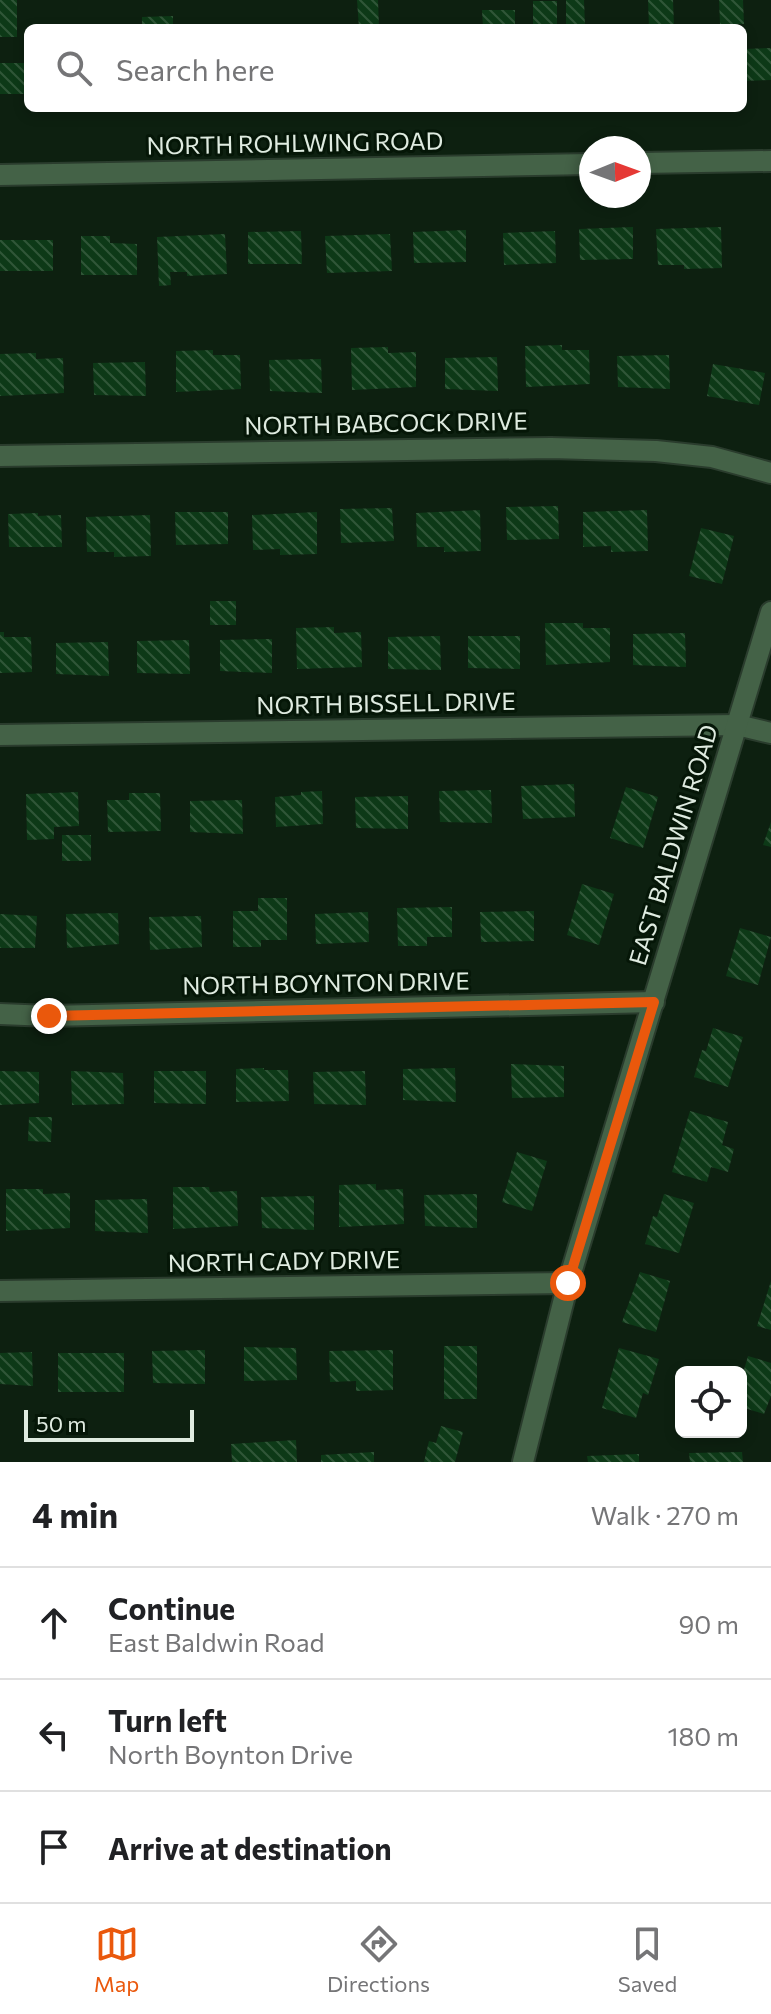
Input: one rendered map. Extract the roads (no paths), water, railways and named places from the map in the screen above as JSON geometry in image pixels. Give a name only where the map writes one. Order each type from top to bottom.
[{"type":"street","points":[[651,163],[771,161]]},
{"type":"street","name":"NORTH ROHLWING ROAD","points":[[0,175],[579,164]]},
{"type":"street","name":"NORTH BABCOCK DRIVE","points":[[0,456],[551,448],[656,451],[712,457],[771,473]]},
{"type":"street","name":"EAST BALDWIN ROAD","points":[[523,1462],[568,1283],[771,612]]},
{"type":"street","name":"NORTH BISSELL DRIVE","points":[[0,735],[737,725],[771,733]]},
{"type":"street","name":"NORTH BOYNTON DRIVE","points":[[0,1014],[49,1016],[654,1002]]},
{"type":"street","name":"NORTH CADY DRIVE","points":[[0,1291],[568,1283]]}]
